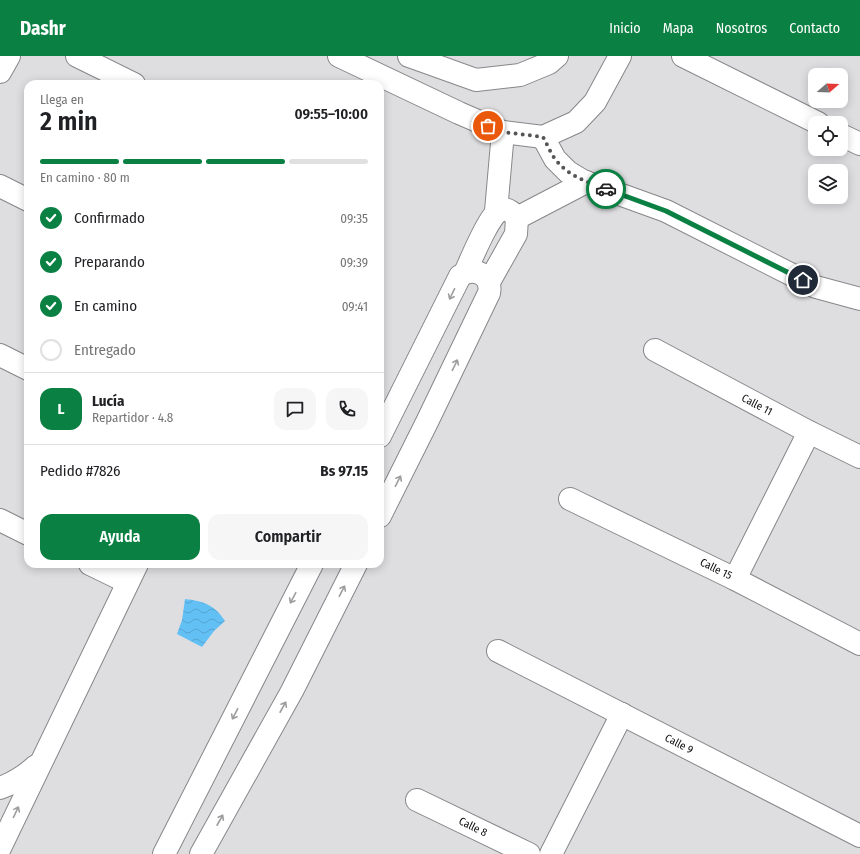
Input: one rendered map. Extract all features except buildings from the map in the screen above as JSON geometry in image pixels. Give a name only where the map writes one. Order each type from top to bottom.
[{"type":"street","points":[[0,72],[9,56]]},
{"type":"street","points":[[78,56],[126,80]]},
{"type":"street","points":[[409,56],[476,80],[520,76],[549,64],[557,56]]},
{"type":"street","points":[[342,57],[458,113],[503,132],[543,137],[576,122],[595,102],[620,56]]},
{"type":"street","points":[[683,56],[808,118]]},
{"type":"street","points":[[465,273],[496,211],[503,132]]},
{"type":"street","points":[[543,137],[555,159],[568,172],[586,182],[666,211],[816,287],[860,299]]},
{"type":"street","points":[[848,138],[860,144]]},
{"type":"street","points":[[517,218],[586,182]]},
{"type":"street","points":[[0,186],[24,198]]},
{"type":"street","points":[[488,282],[516,234],[517,218],[513,213],[502,208],[496,211]]},
{"type":"street","points":[[384,429],[460,276],[474,271],[485,277],[490,287],[489,293],[384,508]]},
{"type":"street","name":"Calle 11","points":[[655,350],[809,432],[860,457]]},
{"type":"street","points":[[0,355],[24,367]]},
{"type":"street","points":[[397,405],[427,422]]},
{"type":"street","points":[[735,578],[809,432]]},
{"type":"street","name":"Calle 15","points":[[570,499],[735,578],[860,644]]},
{"type":"street","points":[[0,520],[24,532]]},
{"type":"street","points":[[0,848],[132,573],[109,568]]},
{"type":"street","points":[[164,854],[310,568]]},
{"type":"street","points":[[176,832],[202,851],[292,691],[354,568]]},
{"type":"street","name":"Calle 9","points":[[498,651],[860,836]]},
{"type":"street","points":[[551,854],[622,714]]},
{"type":"street","points":[[0,788],[13,784],[40,763]]},
{"type":"street","name":"Calle 8","points":[[417,800],[529,854]]},
{"type":"water","points":[[185,599],[208,605],[217,611],[225,621],[214,631],[202,647],[177,634],[182,620]]},
{"type":"way so far","points":[[488,126],[503,132],[543,137],[555,159],[568,172],[583,181],[606,189]]},
{"type":"route","points":[[606,189],[666,211],[803,280]]}]
